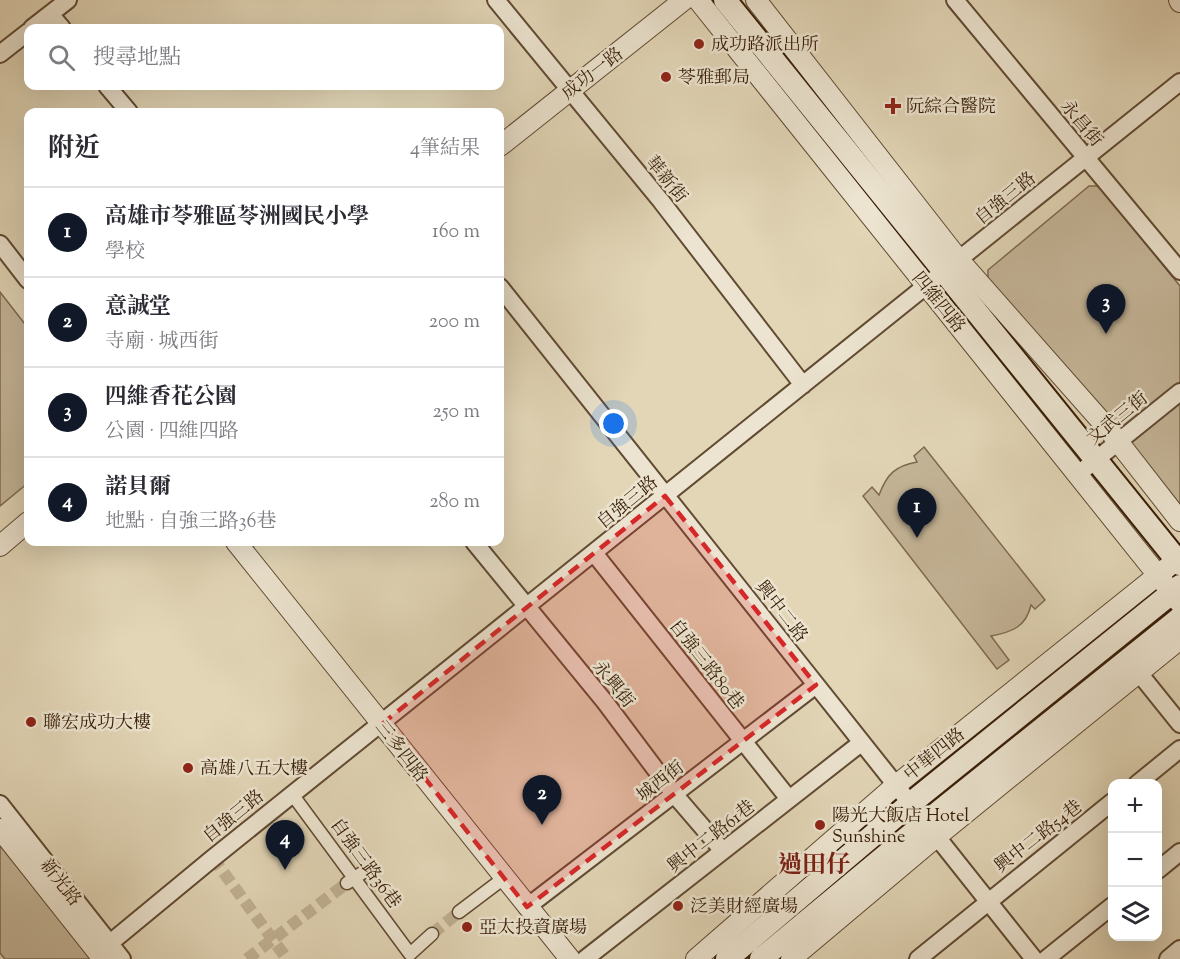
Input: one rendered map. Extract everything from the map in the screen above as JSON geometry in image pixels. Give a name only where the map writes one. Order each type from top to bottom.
[{"type":"main road","name":"四維四路","points":[[725,0],[943,273],[1179,561]]},
{"type":"main road","name":"中華四路","points":[[727,959],[910,804],[1173,590]]},
{"type":"main road","points":[[761,959],[930,830],[1180,618]]},
{"type":"street","points":[[37,24],[68,0]]},
{"type":"street","name":"華新街","points":[[496,0],[661,201],[803,385]]},
{"type":"street","name":"成功一路","points":[[504,143],[684,0]]},
{"type":"street","name":"四維四路","points":[[698,0],[943,273],[1119,443],[1180,521]]},
{"type":"street","name":"四維四路","points":[[756,0],[1077,474],[1173,590]]},
{"type":"street","name":"永昌街","points":[[955,0],[1180,271]]},
{"type":"street","points":[[50,14],[59,24]]},
{"type":"street","points":[[0,54],[24,35]]},
{"type":"street","name":"自強三路","points":[[103,952],[292,794],[1180,82]]},
{"type":"street","points":[[110,90],[126,108]]},
{"type":"street","points":[[0,244],[24,275]]},
{"type":"street","name":"興中二路","points":[[504,292],[1034,959]]},
{"type":"street","name":"文武三街","points":[[1077,474],[1119,443],[1180,392]]},
{"type":"street","points":[[0,546],[24,525]]},
{"type":"street","name":"三多四路","points":[[239,546],[570,959]]},
{"type":"street","name":"永興街","points":[[477,546],[605,702],[674,794],[723,851]]},
{"type":"street","name":"自強三路80巷","points":[[594,553],[789,799]]},
{"type":"street","name":"中華四路","points":[[696,959],[895,786],[1173,590],[1179,561]]},
{"type":"street","points":[[790,959],[930,830],[1139,673],[1180,639]]},
{"type":"street","points":[[1139,673],[1180,724]]},
{"type":"street","name":"城西街","points":[[527,907],[816,685]]},
{"type":"street","name":"興中二路61巷","points":[[585,959],[861,743]]},
{"type":"street","points":[[1142,779],[1180,749]]},
{"type":"street","name":"自強三路36巷","points":[[292,794],[410,954],[432,934]]},
{"type":"street","name":"新光路","points":[[0,804],[103,952]]},
{"type":"street","name":"興中二路54巷","points":[[918,959],[1108,806]]},
{"type":"street","name":"新光路","points":[[0,829],[103,952],[122,959]]},
{"type":"street","points":[[1162,867],[1180,852]]},
{"type":"street","points":[[459,912],[504,878]]},
{"type":"street","points":[[1046,959],[1108,910]]},
{"type":"street","points":[[1168,959],[1180,950]]},
{"type":"highlighted area","points":[[665,496],[816,685],[527,907],[382,724]]},
{"type":"shaded area","points":[[1089,186],[1099,186],[1180,286],[1180,382],[1118,430],[988,279],[988,270]]},
{"type":"shaded area","points":[[0,292],[24,323],[24,486],[0,506]]},
{"type":"shaded area","points":[[1180,399],[1180,511],[1125,442]]},
{"type":"shaded area","points":[[924,447],[1045,600],[1035,609],[1031,605],[1026,619],[1017,627],[991,636],[1009,660],[997,669],[863,496],[872,487],[879,495],[889,476],[903,466],[917,462],[914,456]]},
{"type":"shaded area","points":[[0,841],[94,959],[5,959],[0,953]]},
{"type":"tunnel","points":[[213,858],[287,959]]},
{"type":"tunnel","points":[[247,959],[347,883]]},
{"type":"tunnel","points":[[432,934],[459,912]]},
{"type":"place","name":"成功路派出所","points":[[699,44]]},
{"type":"place","name":"苓雅郵局","points":[[666,77]]},
{"type":"place","name":"阮綜合醫院","points":[[893,106]]},
{"type":"place","name":"四維香花公園","points":[[1106,334]]},
{"type":"place","name":"高雄市苓雅區苓洲國民小學","points":[[917,538]]},
{"type":"place","name":"聯宏成功大樓","points":[[31,722]]},
{"type":"place","name":"高雄八五大樓","points":[[188,768]]},
{"type":"place","name":"意誠堂","points":[[542,825]]},
{"type":"place","name":"陽光大飯店 Hotel Sunshine","points":[[820,825]]},
{"type":"place","name":"諾貝爾","points":[[285,870]]},
{"type":"place","name":"泛美財經廣場","points":[[678,906]]},
{"type":"place","name":"亞太投資廣場","points":[[467,927]]},
{"type":"district","name":"過田仔","points":[[814,864]]}]
